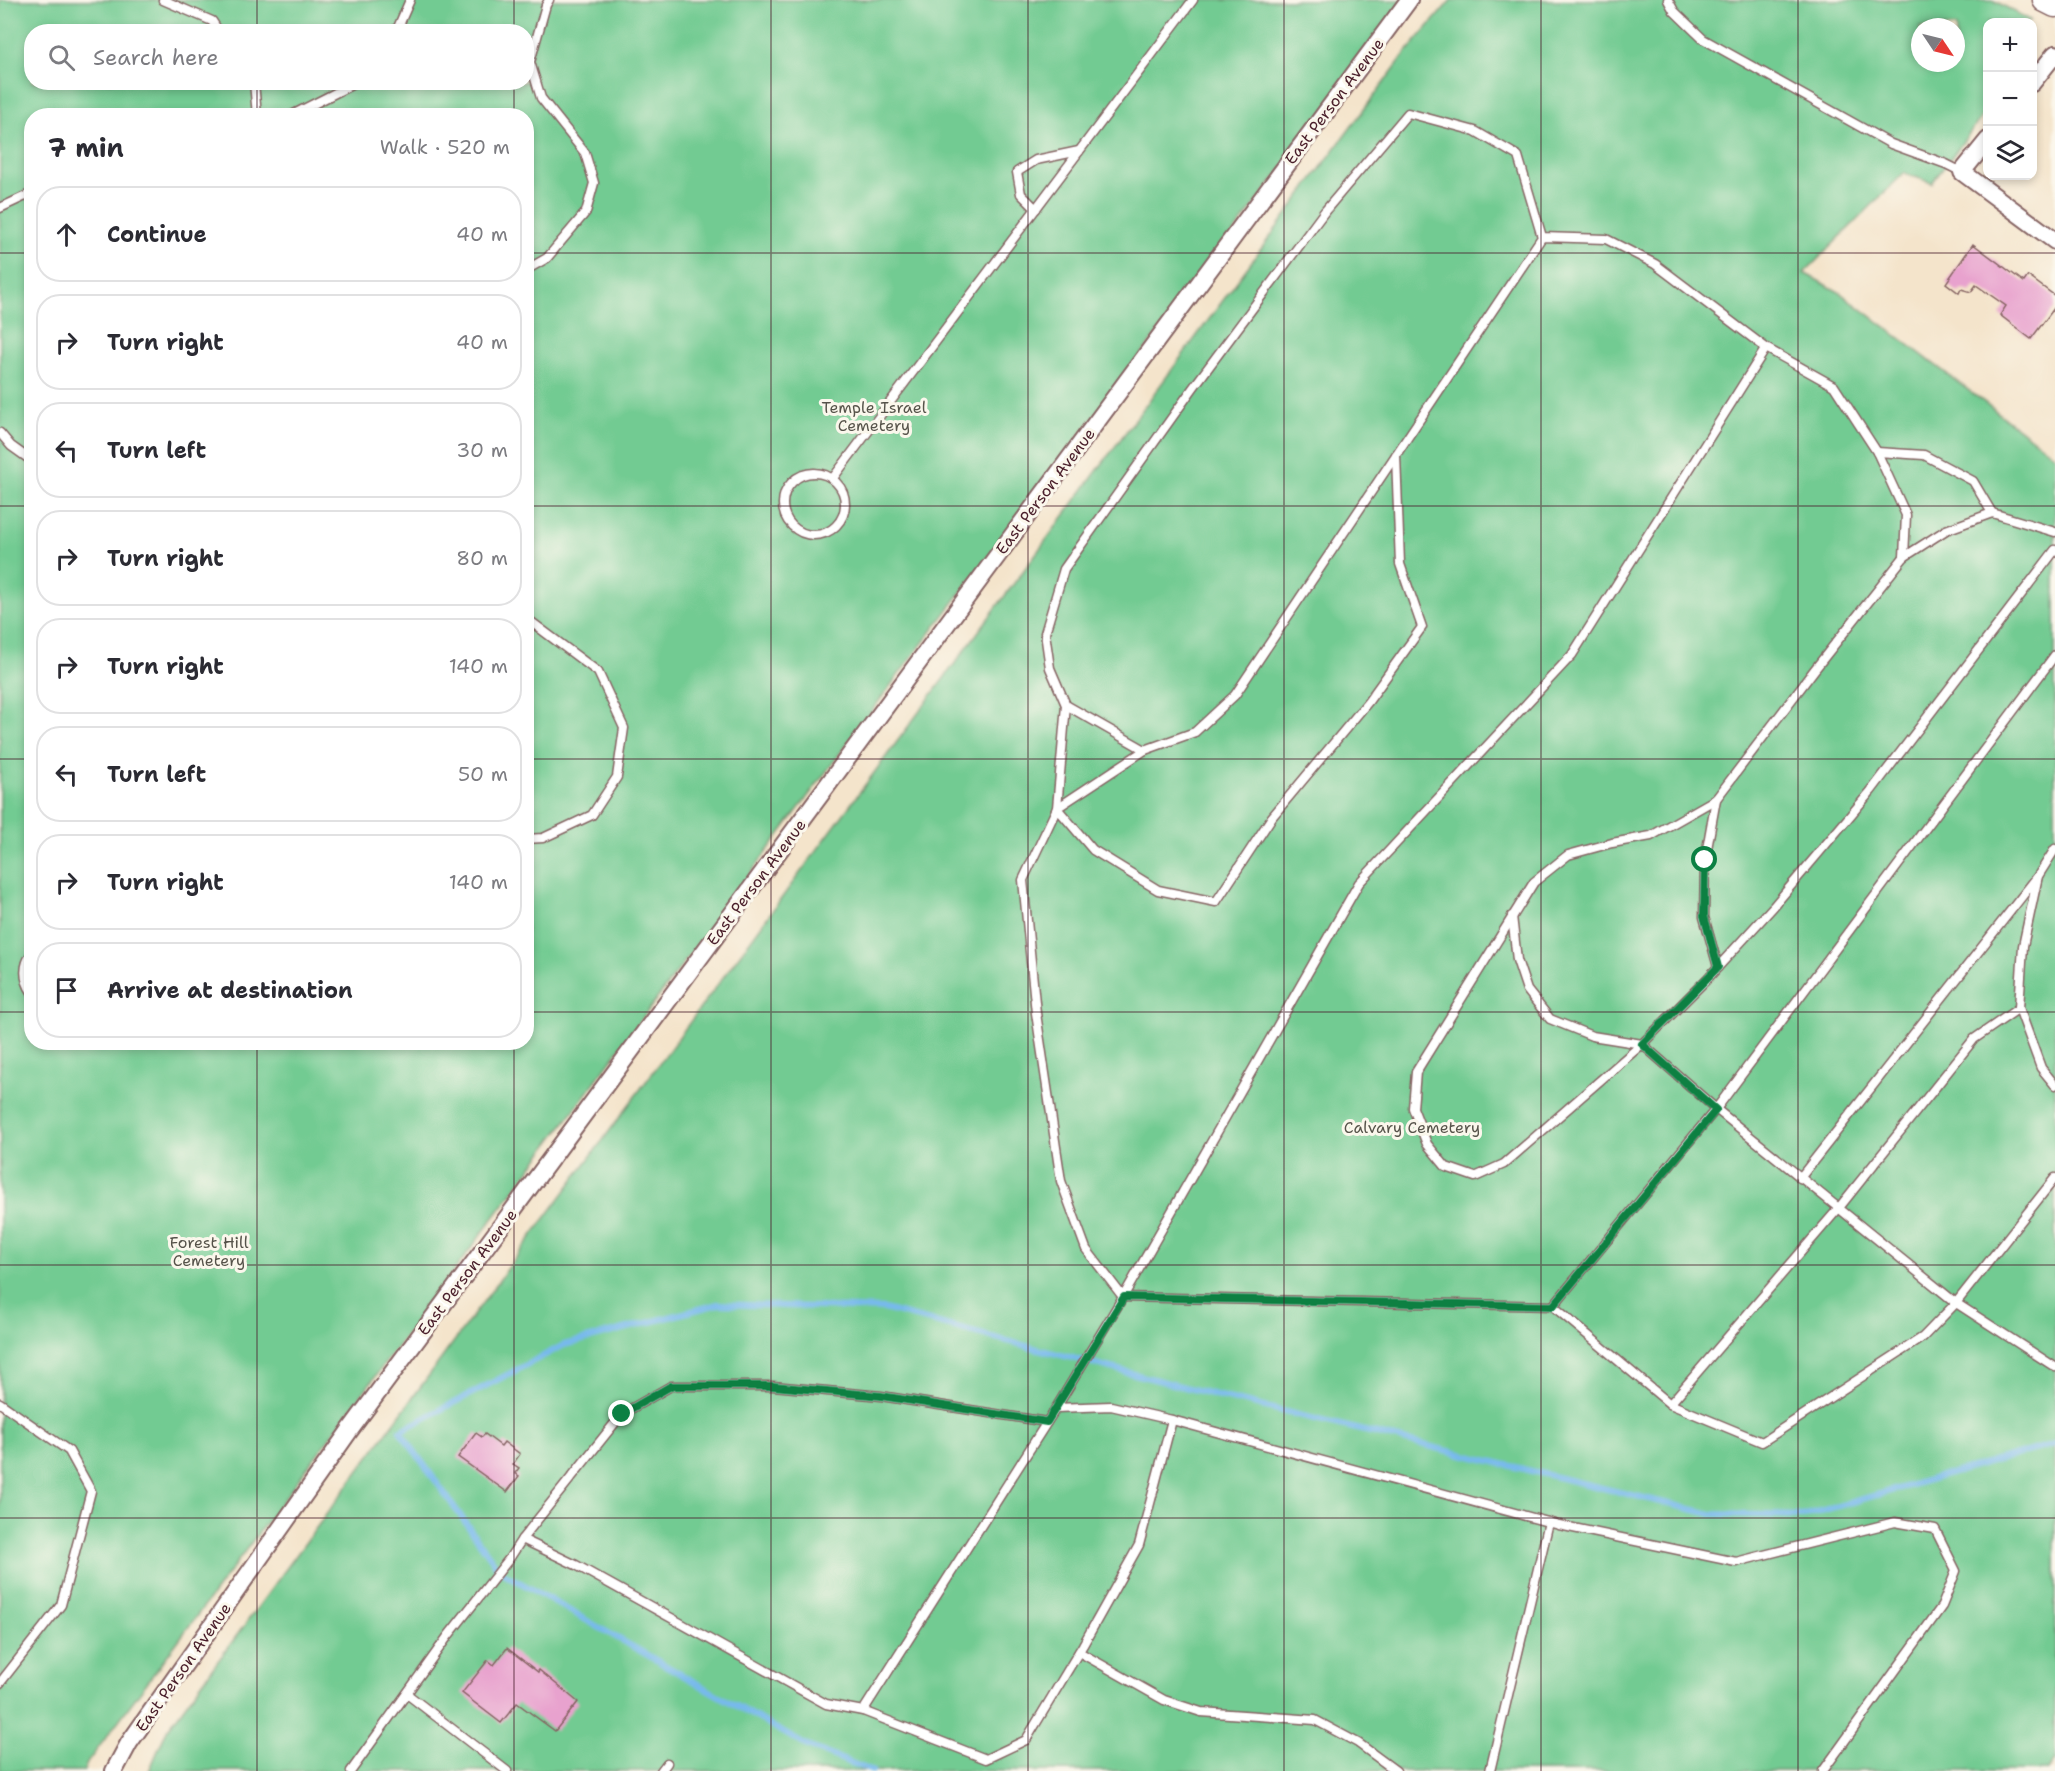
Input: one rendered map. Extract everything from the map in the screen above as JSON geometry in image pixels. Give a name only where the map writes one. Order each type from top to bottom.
[{"type":"street","name":"East Person Avenue","points":[[114,1771],[129,1743],[350,1430],[1409,0]]},
{"type":"street","points":[[2045,0],[2055,5]]},
{"type":"street","points":[[2037,77],[2055,54]]},
{"type":"street","points":[[1983,146],[1962,172],[2055,241]]},
{"type":"lane","points":[[164,0],[212,21],[214,24]]},
{"type":"lane","points":[[400,24],[410,0]]},
{"type":"lane","points":[[534,48],[549,0]]},
{"type":"lane","points":[[833,478],[1193,0]]},
{"type":"lane","points":[[1668,0],[1674,11],[1703,39],[1891,144],[1962,172]]},
{"type":"lane","points":[[534,75],[541,98],[585,153],[594,183],[586,213],[547,258],[534,265]]},
{"type":"lane","points":[[255,90],[256,108]]},
{"type":"lane","points":[[306,108],[341,90]]},
{"type":"lane","points":[[1124,1297],[1086,1249],[1061,1181],[1036,1013],[1023,880],[1058,808],[1066,705],[1050,668],[1045,633],[1064,569],[1193,388],[1325,211],[1408,113],[1475,131],[1518,156],[1542,237]]},
{"type":"lane","points":[[1036,208],[1021,194],[1017,172],[1036,160],[1080,151]]},
{"type":"lane","points":[[0,208],[24,197]]},
{"type":"lane","points":[[1542,237],[1606,239],[1655,264],[1766,348],[1834,386],[1877,452],[1906,515],[1904,557]]},
{"type":"lane","points":[[1058,808],[1145,750],[1195,732],[1235,695],[1542,237]]},
{"type":"lane","points":[[864,1711],[1100,1338],[1359,883],[1572,655],[1766,348]]},
{"type":"lane","points":[[0,435],[24,455]]},
{"type":"lane","points":[[1877,452],[1924,454],[1973,481],[1992,513]]},
{"type":"lane","points":[[1058,808],[1093,850],[1158,890],[1216,902],[1272,817],[1368,702],[1422,627],[1400,564],[1396,455]]},
{"type":"lane","points":[[813,472],[833,478],[845,496],[846,507],[842,518],[836,526],[817,535],[806,534],[796,529],[786,517],[783,506],[788,486],[803,475],[813,472]]},
{"type":"lane","points":[[2055,532],[1992,513],[1947,530],[1904,557],[1716,799],[1651,836],[1612,843],[1568,855],[1534,882],[1416,1072],[1413,1108],[1426,1144],[1446,1167],[1475,1177],[1504,1164],[1642,1044],[1773,907],[1871,791],[2055,550]]},
{"type":"lane","points":[[534,624],[598,672],[624,728],[616,777],[592,815],[543,838],[534,839]]},
{"type":"lane","points":[[1553,1306],[1716,1110],[2055,655]]},
{"type":"lane","points":[[1066,705],[1145,750]]},
{"type":"lane","points":[[1716,799],[1705,860],[1704,916],[1718,967]]},
{"type":"lane","points":[[1800,1178],[2038,876],[2055,849]]},
{"type":"lane","points":[[2038,876],[2023,946],[2019,1008],[2041,1068],[2055,1085]]},
{"type":"lane","points":[[1512,916],[1517,960],[1527,990],[1550,1019],[1592,1036],[1642,1044],[1716,1110],[1956,1303],[2055,1367]]},
{"type":"lane","points":[[1670,1404],[1839,1209],[1974,1039],[2019,1008]]},
{"type":"lane","points":[[1124,1297],[1553,1306],[1670,1404],[1762,1442],[1923,1337],[1956,1303],[2055,1178]]},
{"type":"lane","points":[[351,1771],[448,1636],[622,1414],[671,1386],[773,1386],[870,1395],[1047,1422]]},
{"type":"lane","points":[[0,1403],[69,1451],[91,1491],[61,1605],[0,1683]]},
{"type":"lane","points":[[1056,1408],[1111,1406],[1172,1420],[1548,1521],[1736,1562],[1895,1522],[1935,1529],[1956,1571],[1942,1606],[1823,1771]]},
{"type":"lane","points":[[522,1539],[576,1565],[825,1704],[864,1711],[986,1759],[1026,1740],[1139,1545],[1172,1420]]},
{"type":"lane","points":[[1490,1771],[1548,1521]]},
{"type":"lane","points":[[1079,1652],[1164,1700],[1201,1712],[1315,1720],[1358,1743],[1396,1771]]},
{"type":"lane","points":[[407,1694],[507,1771]]},
{"type":"lane","points":[[661,1771],[667,1763]]},
{"type":"green space","name":"Forest Hill Cemetery","points":[[0,0],[1410,0],[897,677],[87,1763],[84,1771],[0,1771]]},
{"type":"green space","name":"Calvary Cemetery","points":[[1451,0],[1993,0],[2026,18],[1983,18],[1983,115],[1932,183],[1904,173],[1804,273],[1839,292],[2055,456],[2055,1761],[2048,1771],[149,1771],[167,1730],[1405,54]]},
{"type":"building","points":[[1973,244],[2024,282],[2028,276],[2055,296],[2055,307],[2031,339],[2000,315],[2006,306],[1976,285],[1971,292],[1961,289],[1959,293],[1946,283]]},
{"type":"building","points":[[476,1433],[482,1437],[485,1434],[501,1446],[504,1442],[520,1454],[513,1464],[519,1468],[515,1473],[519,1476],[507,1492],[458,1457]]},
{"type":"building","points":[[507,1648],[538,1672],[539,1670],[578,1702],[555,1731],[517,1703],[501,1723],[462,1693],[488,1660],[494,1665]]},
{"type":"waterway","points":[[872,1771],[807,1746],[500,1571],[400,1431],[564,1345],[718,1304],[884,1309],[1215,1395],[1711,1514],[1803,1516],[2055,1444]]},
{"type":"route","points":[[622,1414],[671,1386],[773,1386],[881,1396],[1047,1422],[1124,1297],[1553,1306],[1716,1110],[1642,1044],[1718,967],[1704,916],[1705,860]]},
{"type":"park label","name":"Temple Israel Cemetery","points":[[874,416]]}]
